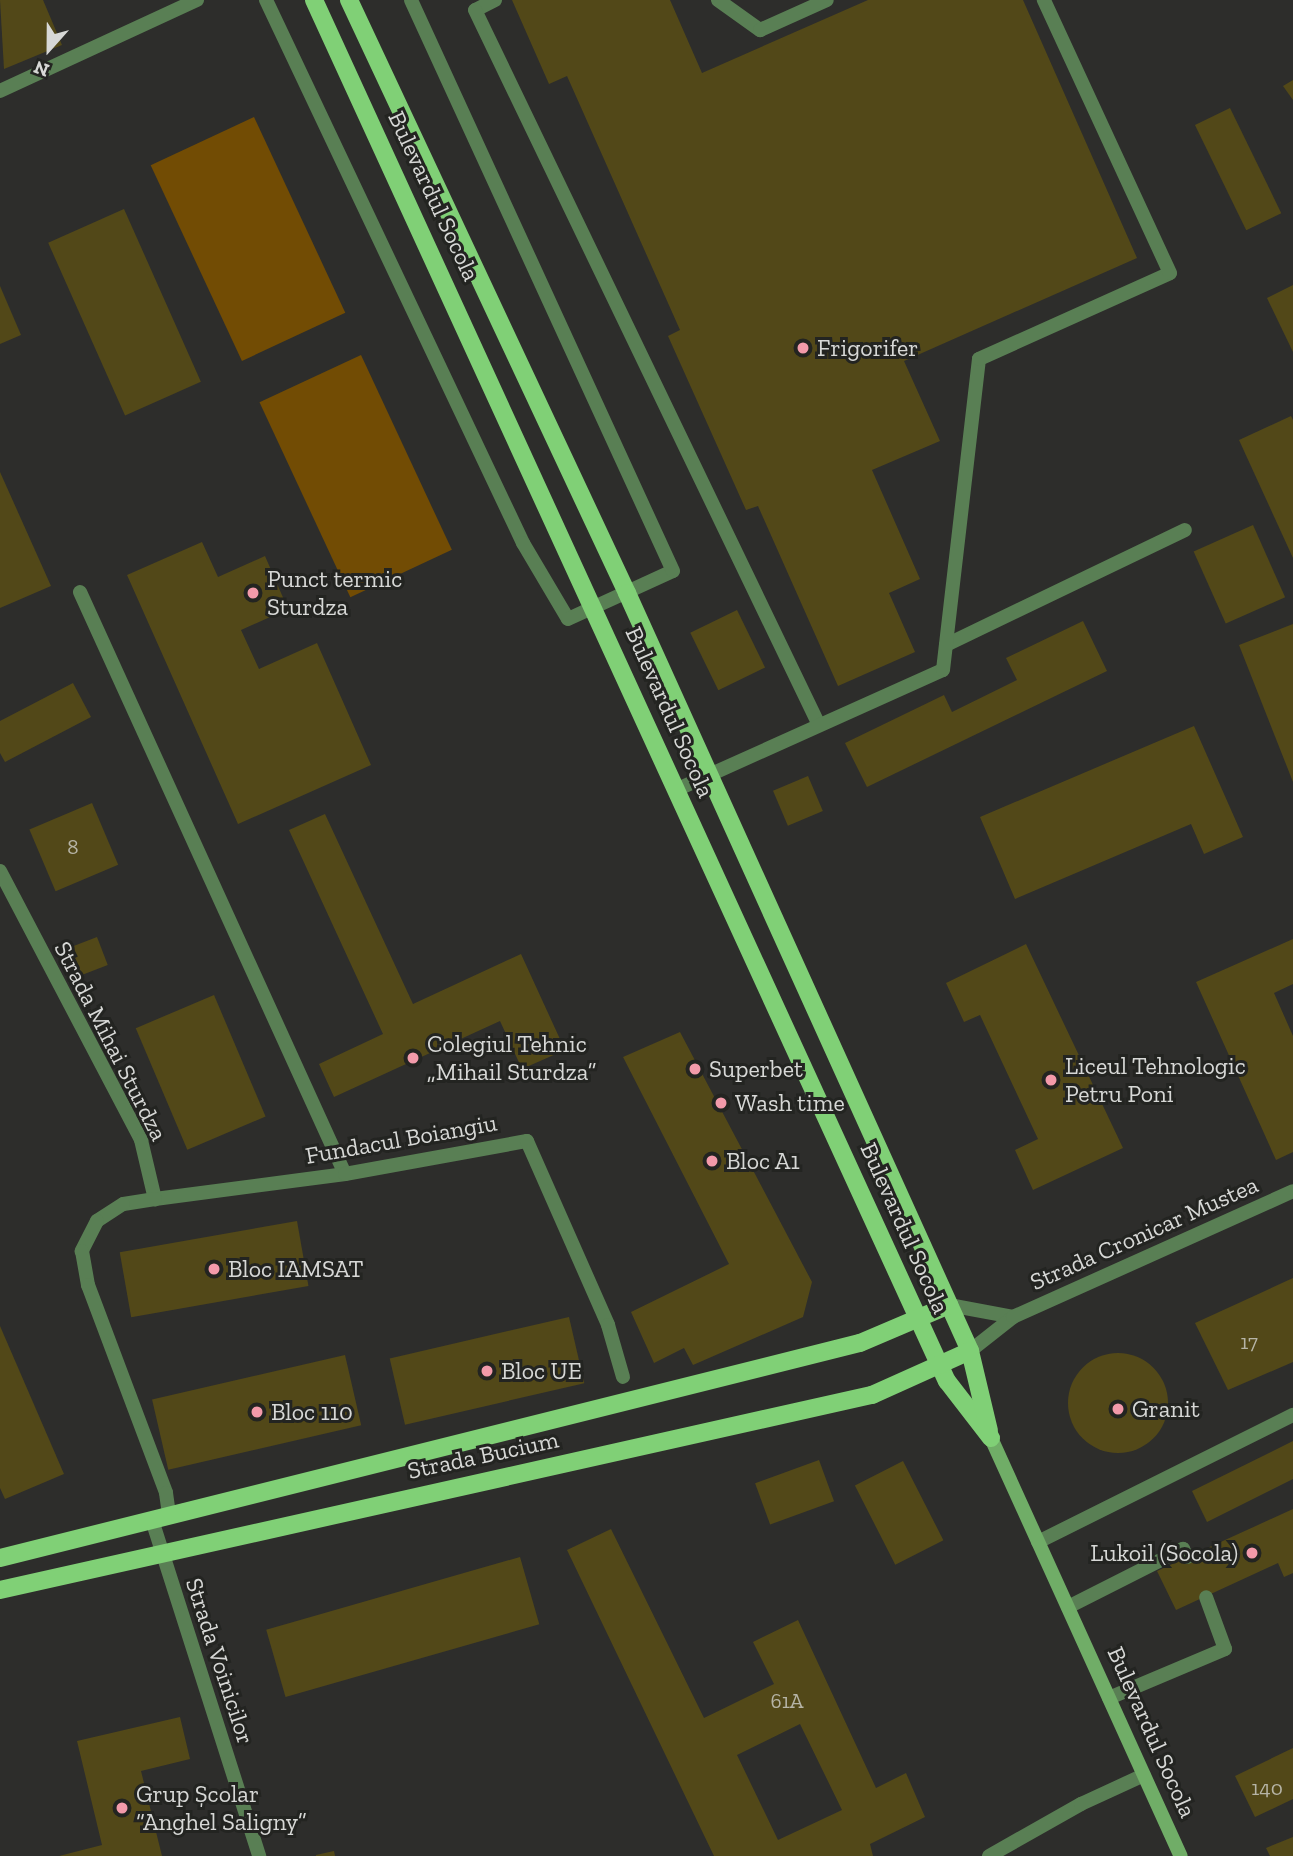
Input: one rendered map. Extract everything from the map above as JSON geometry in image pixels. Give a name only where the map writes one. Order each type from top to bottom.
[{"type":"main road","name":"Bulevardul Socola","points":[[314,0],[596,607],[918,1318],[940,1365],[991,1438],[1181,1856]]},
{"type":"main road","name":"Bulevardul Socola","points":[[349,0],[627,593],[970,1351],[991,1438]]},
{"type":"main road","name":"Strada Bucium","points":[[0,1558],[860,1343],[949,1304]]},
{"type":"main road","name":"Strada Bucium","points":[[0,1590],[161,1551],[872,1395],[970,1351]]},
{"type":"street","points":[[0,91],[197,0]]},
{"type":"street","points":[[266,0],[523,543],[568,619],[673,571],[411,0]]},
{"type":"street","points":[[495,0],[475,10],[818,723]]},
{"type":"street","points":[[718,0],[760,30],[827,0]]},
{"type":"street","points":[[678,789],[818,723],[943,670],[979,359],[1170,273],[1044,0]]},
{"type":"street","points":[[946,645],[1185,530]]},
{"type":"street","points":[[80,592],[345,1174]]},
{"type":"street","name":"Strada Mihai Sturdza","points":[[0,871],[141,1140],[155,1199]]},
{"type":"street","name":"Fundacul Boiangiu","points":[[155,1199],[345,1174],[527,1141],[608,1325],[623,1377]]},
{"type":"street","name":"Strada Cronicar Mustea","points":[[970,1351],[1013,1317],[1293,1191]]},
{"type":"street","points":[[155,1199],[123,1204],[97,1221],[82,1251],[88,1285],[166,1493],[160,1518]]},
{"type":"street","name":"Strada Cronicar Mustea","points":[[949,1304],[1013,1317]]},
{"type":"street","points":[[1038,1542],[1293,1415]]},
{"type":"street","name":"Strada Voinicilor","points":[[160,1518],[161,1551],[259,1856]]},
{"type":"street","points":[[1068,1607],[1183,1549],[1187,1557]]},
{"type":"street","points":[[1109,1699],[1225,1649],[1206,1597]]},
{"type":"street","points":[[989,1856],[1082,1804],[1144,1775]]},
{"type":"shaded area","points":[[254,117],[345,313],[242,361],[151,165]]},
{"type":"shaded area","points":[[361,355],[452,550],[350,597],[259,402]]},
{"type":"building","points":[[0,0],[43,0],[62,45],[4,69]]},
{"type":"building","name":"Frigorifer","points":[[512,0],[670,0],[702,73],[868,0],[1023,0],[1137,258],[904,361],[940,441],[872,470],[920,579],[889,593],[915,652],[838,686],[758,506],[746,510],[668,336],[680,330],[567,76],[549,84]]},
{"type":"building","points":[[1293,80],[1293,100],[1283,86]]},
{"type":"building","points":[[1230,108],[1281,213],[1246,230],[1195,125]]},
{"type":"building","points":[[124,209],[201,382],[125,415],[48,243]]},
{"type":"building","points":[[1293,285],[1293,352],[1267,298]]},
{"type":"building","points":[[0,286],[21,335],[0,344]]},
{"type":"building","points":[[1291,416],[1293,420],[1293,558],[1239,440]]},
{"type":"building","points":[[0,472],[51,586],[0,608]]},
{"type":"building","points":[[1253,525],[1285,597],[1226,624],[1194,551]]},
{"type":"building","points":[[202,542],[218,577],[265,556],[288,609],[241,630],[259,669],[317,643],[371,765],[238,824],[127,575]]},
{"type":"building","points":[[737,610],[765,668],[718,690],[690,633]]},
{"type":"building","points":[[1083,621],[1107,671],[867,787],[845,743],[944,695],[952,712],[1017,680],[1006,658]]},
{"type":"building","points":[[1293,624],[1293,782],[1239,645]]},
{"type":"building","points":[[73,683],[91,717],[5,762],[0,753],[0,721]]},
{"type":"building","points":[[1194,726],[1243,837],[1204,854],[1191,824],[1015,899],[980,817]]},
{"type":"building","points":[[808,776],[823,811],[788,826],[773,791]]},
{"type":"building","points":[[92,803],[118,865],[56,891],[29,830]]},
{"type":"building","name":"Colegiul Tehnic „Mihail Sturdza”","points":[[325,814],[413,1004],[521,954],[565,1050],[522,1069],[500,1021],[334,1097],[319,1064],[383,1034],[289,830]]},
{"type":"building","points":[[97,937],[108,965],[76,977],[65,949]]},
{"type":"building","points":[[1293,939],[1293,984],[1274,993],[1293,1036],[1293,1152],[1276,1160],[1196,982]]},
{"type":"building","name":"Liceul Tehnologic Petru Poni","points":[[1026,944],[1123,1148],[1033,1190],[1015,1150],[1038,1139],[980,1015],[964,1022],[946,983]]},
{"type":"building","points":[[214,995],[266,1117],[187,1150],[136,1028]]},
{"type":"building","name":"Bloc A1","points":[[680,1032],[812,1282],[803,1317],[693,1365],[684,1348],[654,1363],[631,1312],[729,1264],[623,1057]]},
{"type":"building","name":"Bloc IAMSAT","points":[[297,1221],[308,1286],[131,1317],[120,1252]]},
{"type":"building","points":[[1293,1278],[1293,1362],[1228,1390],[1195,1323]]},
{"type":"building","name":"Bloc UE","points":[[569,1317],[584,1383],[405,1425],[390,1358]]},
{"type":"building","points":[[0,1326],[64,1474],[5,1499],[0,1488]]},
{"type":"building","name":"Granit","points":[[1118,1353],[1137,1357],[1153,1368],[1164,1384],[1168,1403],[1164,1422],[1153,1438],[1137,1449],[1118,1453],[1099,1449],[1083,1438],[1072,1422],[1068,1403],[1072,1384],[1083,1368],[1099,1357]]},
{"type":"building","name":"Bloc 110","points":[[345,1355],[361,1425],[168,1470],[152,1400]]},
{"type":"building","points":[[1293,1441],[1293,1479],[1207,1522],[1192,1491]]},
{"type":"building","points":[[819,1460],[834,1501],[770,1525],[755,1483]]},
{"type":"building","points":[[903,1461],[943,1540],[895,1565],[855,1486]]},
{"type":"building","points":[[1293,1509],[1293,1573],[1284,1577],[1278,1563],[1176,1610],[1157,1571]]},
{"type":"building","points":[[611,1529],[704,1718],[774,1684],[753,1642],[798,1620],[876,1788],[906,1773],[925,1817],[870,1844],[873,1856],[714,1856],[567,1550]],"holes":[[[800,1724],[842,1810],[778,1840],[737,1755]]]},
{"type":"building","points":[[520,1557],[539,1624],[286,1697],[266,1630]]},
{"type":"building","name":"Grup Școlar “Anghel Saligny”","points":[[180,1717],[190,1759],[141,1771],[162,1856],[59,1856],[102,1845],[77,1741]]},
{"type":"building","points":[[1293,1748],[1293,1799],[1255,1817],[1235,1776]]},
{"type":"building","points":[[1293,1837],[1293,1856],[1270,1856],[1266,1848]]},
{"type":"building","points":[[334,1851],[335,1856],[316,1856],[316,1855]]},
{"type":"place","name":"Frigorifer","points":[[803,348]]},
{"type":"place","name":"Punct termic Sturdza","points":[[253,593]]},
{"type":"place","name":"Colegiul Tehnic „Mihail Sturdza”","points":[[413,1058]]},
{"type":"place","name":"Superbet","points":[[695,1069]]},
{"type":"place","name":"Liceul Tehnologic Petru Poni","points":[[1051,1080]]},
{"type":"place","name":"Wash time","points":[[721,1103]]},
{"type":"place","name":"Bloc A1","points":[[712,1161]]},
{"type":"place","name":"Bloc IAMSAT","points":[[214,1269]]},
{"type":"place","name":"Bloc UE","points":[[487,1371]]},
{"type":"place","name":"Granit","points":[[1118,1409]]},
{"type":"place","name":"Bloc 110","points":[[257,1412]]},
{"type":"place","name":"Lukoil (Socola)","points":[[1252,1553]]},
{"type":"place","name":"Grup Școlar “Anghel Saligny”","points":[[122,1808]]}]
